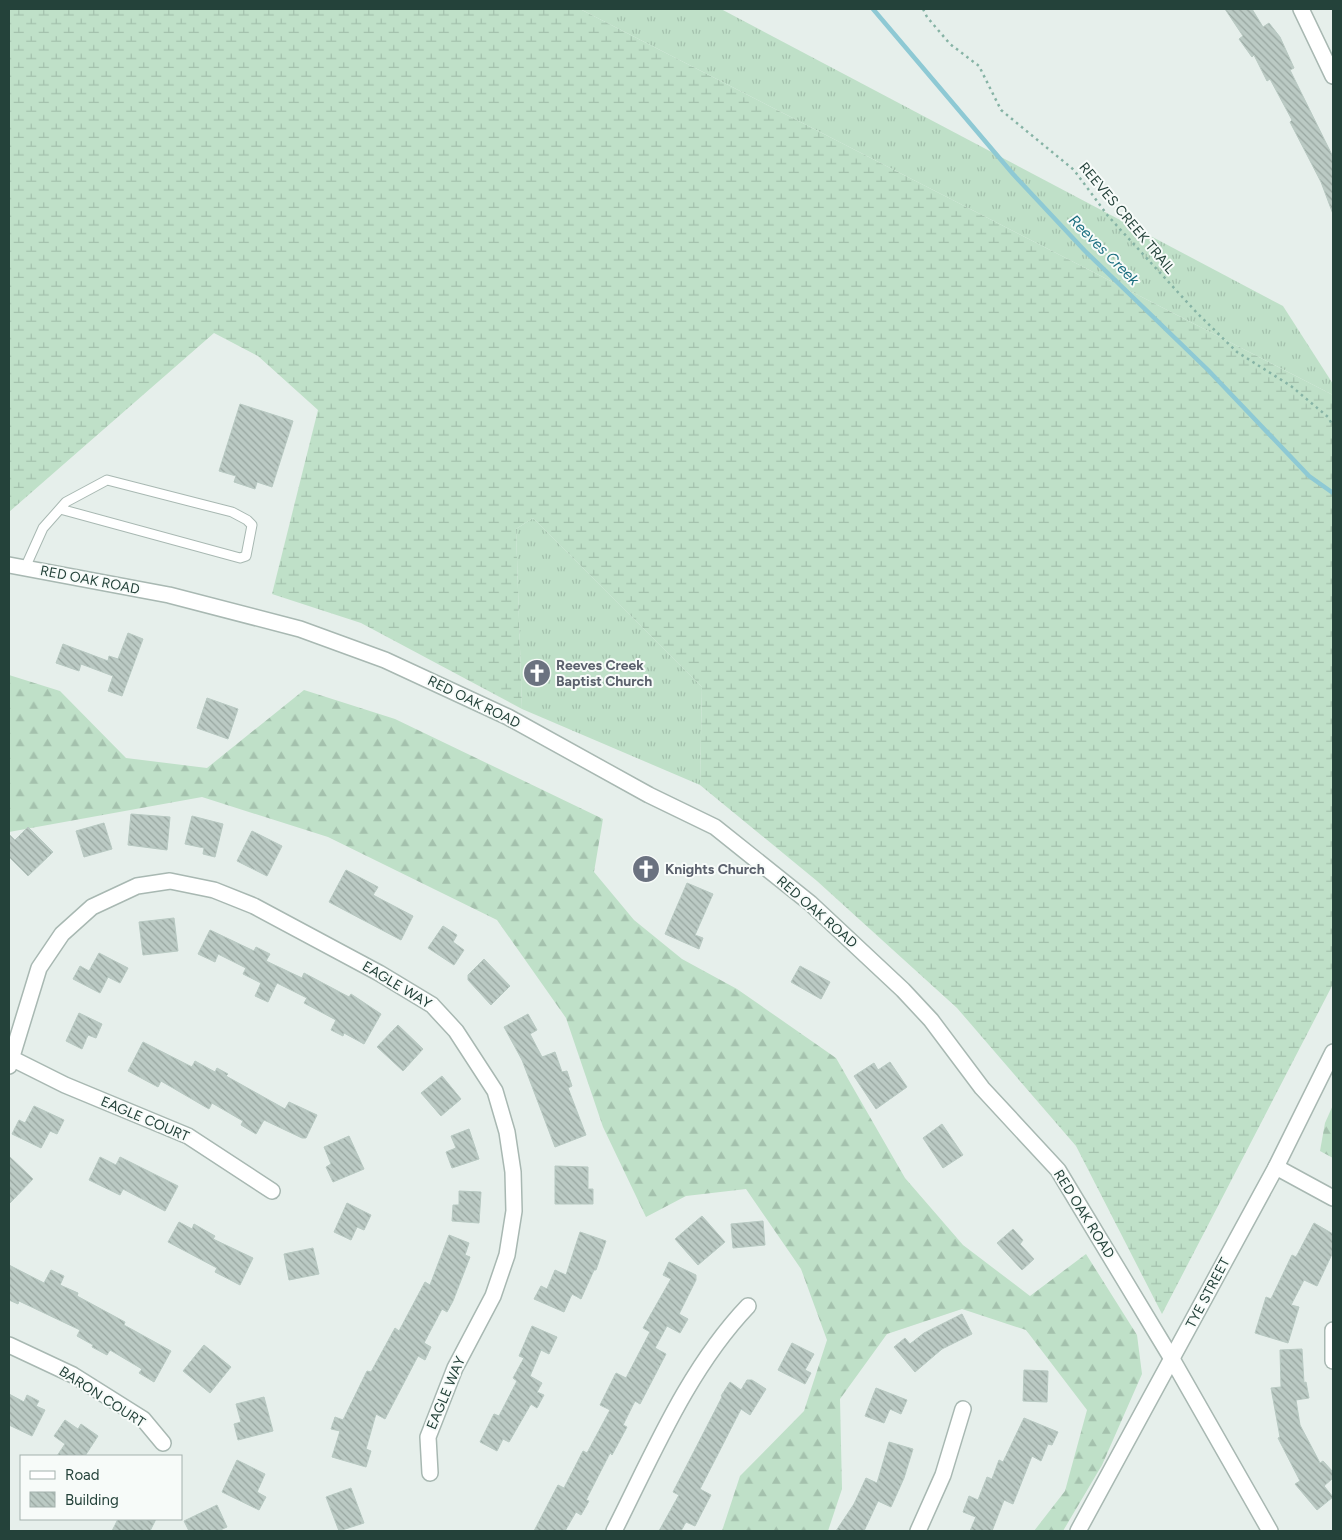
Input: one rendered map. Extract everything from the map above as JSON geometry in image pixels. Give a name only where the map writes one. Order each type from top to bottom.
[{"type":"street","points":[[1301,9],[1333,76]]},
{"type":"street","name":"RED OAK ROAD","points":[[9,565],[178,598],[300,629],[385,660],[508,718],[649,795],[715,827],[810,903],[904,990],[931,1020],[982,1088],[1058,1170],[1172,1359],[1270,1531]]},
{"type":"street","name":"EAGLE WAY","points":[[11,1062],[39,968],[62,934],[92,907],[137,886],[170,881],[214,890],[254,906],[379,973],[432,1005],[456,1031],[495,1091],[507,1132],[514,1172],[514,1211],[507,1255],[493,1296],[455,1368],[428,1437],[430,1473]]},
{"type":"street","name":"TYE STREET","points":[[1078,1531],[1276,1167],[1333,1052]]},
{"type":"street","name":"EAGLE COURT","points":[[11,1062],[188,1136],[272,1191]]},
{"type":"street","points":[[1276,1167],[1333,1198]]},
{"type":"street","points":[[614,1531],[690,1384],[725,1330],[748,1306]]},
{"type":"street","points":[[1333,1330],[1333,1361]]},
{"type":"street","name":"BARON COURT","points":[[9,1345],[73,1375],[143,1419],[163,1443]]},
{"type":"street","points":[[918,1531],[943,1476],[964,1409]]},
{"type":"lane","points":[[25,568],[44,528],[60,509],[66,502],[107,480],[232,512],[252,525],[246,556],[240,558],[60,509]]},
{"type":"path","name":"REEVES CREEK TRAIL","points":[[923,9],[927,17],[950,44],[979,66],[1001,110],[1074,170],[1108,216],[1197,314],[1237,352],[1291,386],[1328,417],[1333,426]]},
{"type":"green space","points":[[9,9],[580,9],[1333,395],[1333,984],[1162,1314],[1076,1146],[957,1008],[817,881],[700,785],[702,687],[533,518],[516,529],[522,709],[361,623],[272,594],[318,410],[258,356],[214,333],[9,512]]},
{"type":"green space","points":[[580,9],[721,9],[1283,306],[1333,384],[1333,395]]},
{"type":"green space","points":[[533,518],[702,687],[700,785],[522,709],[516,529]]},
{"type":"green space","points":[[9,675],[60,691],[126,758],[207,768],[304,690],[395,719],[603,819],[594,872],[634,920],[682,959],[737,989],[836,1058],[905,1178],[963,1245],[1030,1296],[1086,1254],[1137,1335],[1142,1374],[1102,1465],[1063,1531],[1034,1531],[1065,1491],[1087,1410],[1026,1330],[962,1309],[887,1334],[840,1399],[842,1489],[828,1531],[722,1531],[740,1476],[804,1411],[827,1340],[801,1269],[746,1189],[686,1196],[646,1217],[603,1127],[566,1018],[497,920],[328,837],[202,797],[9,832]]},
{"type":"green space","points":[[1333,1105],[1333,1158],[1320,1151],[1325,1123]]},
{"type":"building","points":[[1225,9],[1252,9],[1263,27],[1269,23],[1280,37],[1294,68],[1290,70],[1333,157],[1333,214],[1321,182],[1290,122],[1292,120],[1270,79],[1267,81],[1254,55],[1252,57],[1239,39],[1243,36]]},
{"type":"building","points":[[240,404],[293,421],[272,487],[257,482],[255,489],[234,482],[236,476],[219,471]]},
{"type":"building","points":[[128,633],[143,639],[122,696],[108,691],[113,676],[81,664],[79,671],[56,663],[63,644],[108,661],[109,656],[118,659]]},
{"type":"building","points":[[207,698],[238,709],[228,739],[197,728]]},
{"type":"building","points":[[131,814],[170,817],[167,850],[128,845]]},
{"type":"building","points":[[192,816],[223,824],[215,857],[203,854],[204,848],[185,844]]},
{"type":"building","points":[[104,823],[112,849],[84,857],[76,831]]},
{"type":"building","points":[[28,827],[53,852],[28,876],[9,857],[9,834],[15,840]]},
{"type":"building","points":[[252,831],[282,846],[267,876],[237,861]]},
{"type":"building","points":[[346,870],[378,887],[373,895],[413,916],[401,940],[329,902]]},
{"type":"building","points":[[687,883],[713,894],[695,935],[703,938],[699,949],[665,934]]},
{"type":"building","points":[[174,918],[178,951],[143,955],[139,922]]},
{"type":"building","points":[[443,926],[457,935],[453,942],[464,950],[454,965],[428,948]]},
{"type":"building","points":[[210,930],[254,951],[256,947],[270,954],[266,961],[302,978],[304,973],[349,997],[351,994],[381,1014],[364,1044],[344,1033],[343,1036],[331,1030],[336,1020],[304,1003],[307,998],[277,983],[268,1002],[255,996],[261,983],[243,974],[246,968],[218,954],[215,962],[198,954]]},
{"type":"building","points":[[99,953],[128,968],[120,983],[108,977],[100,993],[73,979],[80,966],[89,971]]},
{"type":"building","points":[[484,959],[510,986],[491,1005],[468,980],[468,975]]},
{"type":"building","points":[[800,966],[830,982],[821,999],[791,982]]},
{"type":"building","points":[[79,1013],[102,1024],[96,1038],[88,1035],[82,1049],[66,1041]]},
{"type":"building","points":[[528,1014],[537,1030],[530,1034],[542,1057],[555,1052],[562,1072],[567,1071],[572,1086],[568,1088],[586,1135],[555,1147],[522,1060],[504,1027]]},
{"type":"building","points":[[398,1025],[423,1049],[403,1071],[377,1047]]},
{"type":"building","points":[[143,1042],[192,1067],[195,1061],[215,1072],[217,1068],[228,1074],[226,1076],[285,1109],[289,1102],[317,1115],[306,1138],[302,1138],[264,1120],[256,1134],[241,1125],[243,1121],[212,1103],[209,1109],[161,1081],[158,1087],[128,1071]]},
{"type":"building","points":[[890,1062],[907,1087],[876,1109],[854,1076],[874,1063],[878,1070]]},
{"type":"building","points":[[442,1076],[461,1099],[441,1116],[421,1093]]},
{"type":"building","points":[[34,1106],[64,1120],[57,1134],[50,1131],[41,1148],[12,1134],[19,1120],[25,1123]]},
{"type":"building","points":[[942,1124],[963,1155],[943,1168],[923,1138]]},
{"type":"building","points":[[469,1129],[479,1159],[452,1168],[446,1152],[456,1148],[451,1136]]},
{"type":"building","points":[[349,1136],[364,1169],[333,1182],[326,1167],[331,1164],[324,1147]]},
{"type":"building","points":[[9,1156],[33,1179],[9,1204]]},
{"type":"building","points":[[100,1157],[116,1165],[120,1157],[178,1186],[165,1211],[123,1189],[120,1195],[89,1180]]},
{"type":"building","points":[[555,1166],[588,1167],[588,1189],[593,1189],[593,1204],[555,1204]]},
{"type":"building","points":[[459,1191],[481,1192],[479,1223],[452,1221],[453,1205],[459,1205]]},
{"type":"building","points":[[347,1203],[371,1215],[364,1230],[357,1227],[351,1240],[334,1232]]},
{"type":"building","points":[[702,1216],[725,1242],[698,1265],[675,1239]]},
{"type":"building","points":[[763,1221],[765,1245],[733,1248],[731,1224]]},
{"type":"building","points":[[179,1222],[192,1229],[194,1224],[215,1236],[213,1239],[253,1258],[240,1285],[215,1272],[217,1268],[168,1242]]},
{"type":"building","points":[[1314,1223],[1333,1234],[1333,1252],[1317,1286],[1304,1280],[1291,1305],[1299,1307],[1288,1343],[1255,1333],[1266,1297],[1271,1299],[1292,1255],[1296,1257]]},
{"type":"building","points":[[1013,1229],[1023,1240],[1020,1244],[1034,1259],[1022,1270],[997,1243]]},
{"type":"building","points":[[580,1232],[606,1241],[596,1270],[594,1270],[581,1299],[572,1294],[564,1312],[534,1299],[541,1286],[547,1289],[555,1270],[566,1275]]},
{"type":"building","points":[[449,1235],[469,1243],[465,1255],[470,1257],[453,1301],[447,1312],[442,1309],[424,1343],[431,1347],[425,1360],[418,1356],[385,1419],[376,1414],[366,1449],[371,1451],[366,1467],[332,1457],[340,1431],[331,1429],[335,1417],[343,1420],[367,1371],[371,1372],[395,1328],[399,1331],[425,1282],[430,1285]]},
{"type":"building","points":[[313,1248],[319,1274],[289,1280],[284,1254]]},
{"type":"building","points":[[669,1262],[696,1275],[696,1280],[679,1314],[688,1319],[680,1333],[667,1326],[655,1348],[666,1354],[640,1404],[635,1401],[623,1425],[627,1427],[612,1455],[610,1453],[586,1500],[589,1501],[581,1515],[576,1512],[565,1531],[534,1531],[558,1485],[564,1488],[583,1451],[587,1453],[610,1410],[600,1405],[616,1373],[626,1378],[650,1332],[643,1328],[671,1279],[663,1275]]},
{"type":"building","points":[[9,1265],[44,1283],[51,1270],[64,1276],[60,1285],[78,1293],[77,1296],[125,1322],[124,1325],[171,1351],[154,1382],[139,1373],[142,1369],[110,1350],[107,1355],[92,1347],[93,1345],[77,1336],[80,1330],[19,1301],[18,1304],[9,1300]]},
{"type":"building","points":[[962,1314],[972,1334],[942,1349],[915,1372],[894,1347],[905,1338],[910,1344],[924,1333]]},
{"type":"building","points":[[532,1326],[557,1337],[549,1354],[541,1350],[530,1376],[542,1383],[537,1392],[544,1395],[537,1408],[531,1404],[509,1442],[503,1439],[497,1451],[480,1442],[494,1414],[499,1416],[517,1381],[513,1378],[524,1358],[519,1356]]},
{"type":"building","points":[[792,1343],[814,1354],[805,1370],[811,1373],[805,1384],[778,1370]]},
{"type":"building","points":[[204,1345],[231,1367],[210,1393],[183,1371]]},
{"type":"building","points":[[1302,1349],[1304,1383],[1306,1382],[1309,1398],[1296,1400],[1300,1425],[1320,1463],[1323,1461],[1333,1472],[1333,1478],[1324,1486],[1333,1497],[1317,1510],[1295,1484],[1300,1481],[1278,1438],[1280,1437],[1271,1388],[1281,1387],[1280,1350]]},
{"type":"building","points":[[1024,1370],[1048,1371],[1047,1402],[1023,1401]]},
{"type":"building","points":[[747,1380],[752,1380],[766,1389],[750,1415],[741,1409],[700,1489],[711,1495],[695,1526],[686,1522],[681,1531],[659,1531],[679,1495],[673,1492],[721,1396],[730,1382],[741,1390]]},
{"type":"building","points":[[876,1388],[907,1400],[901,1414],[890,1409],[884,1423],[865,1416]]},
{"type":"building","points":[[9,1394],[24,1402],[27,1395],[39,1401],[36,1406],[45,1410],[32,1436],[9,1425]]},
{"type":"building","points":[[264,1397],[273,1431],[238,1440],[234,1424],[241,1422],[236,1404]]},
{"type":"building","points":[[1024,1418],[1058,1432],[1052,1445],[1048,1444],[1041,1461],[1032,1456],[1013,1504],[1004,1500],[992,1531],[970,1531],[976,1517],[963,1512],[969,1496],[978,1500],[987,1477],[992,1479],[999,1460],[1003,1462]]},
{"type":"building","points":[[65,1420],[78,1429],[81,1424],[98,1436],[86,1455],[58,1455],[65,1444],[54,1436]]},
{"type":"building","points":[[889,1442],[913,1449],[904,1478],[891,1507],[878,1501],[864,1531],[836,1531],[854,1504],[866,1478],[877,1483]]},
{"type":"building","points":[[237,1460],[265,1474],[257,1492],[266,1497],[259,1510],[222,1492]]},
{"type":"building","points":[[351,1488],[364,1523],[339,1531],[326,1497]]},
{"type":"building","points":[[217,1505],[227,1527],[218,1531],[189,1531],[184,1521]]},
{"type":"building","points":[[118,1520],[156,1520],[150,1531],[112,1531]]},
{"type":"waterway","name":"Reeves Creek","points":[[873,9],[1013,174],[1085,251],[1208,370],[1309,476],[1333,493]]},
{"type":"place","name":"Reeves Creek Baptist Church","points":[[537,673]]},
{"type":"place","name":"Knights Church","points":[[646,869]]}]
